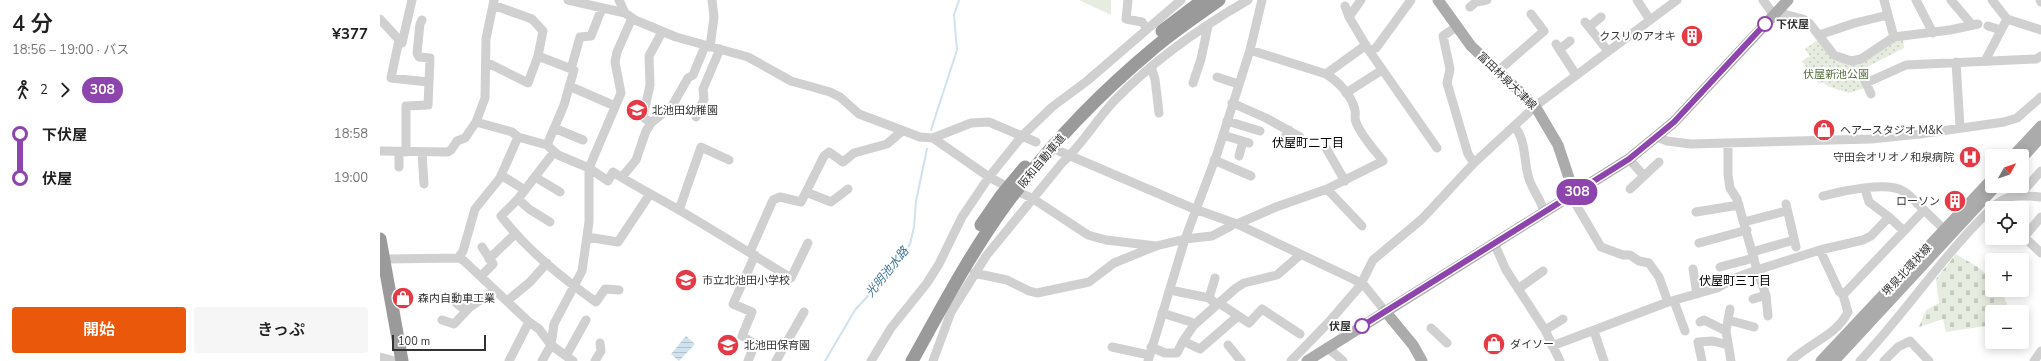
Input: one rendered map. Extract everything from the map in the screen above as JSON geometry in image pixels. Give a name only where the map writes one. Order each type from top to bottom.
[{"type":"highway","name":"阪和自動車道","points":[[902,361],[970,242],[1001,196],[1051,136],[1101,84],[1143,46],[1203,0]]},
{"type":"highway","name":"阪和自動車道","points":[[912,361],[977,247],[1008,203],[1057,142],[1107,91],[1154,48],[1219,0]]},
{"type":"highway","points":[[380,239],[399,361]]},
{"type":"main road","name":"富田林泉大津線","points":[[1438,0],[1471,46],[1535,106],[1558,145],[1573,194]]},
{"type":"main road","points":[[1307,361],[1327,347],[1629,159],[1657,137],[1690,106],[1788,0]]},
{"type":"main road","points":[[2020,149],[2041,126]]},
{"type":"main road","points":[[2029,150],[2041,137]]},
{"type":"main road","name":"堺泉北環状線","points":[[1834,361],[1948,232],[1985,187]]},
{"type":"main road","name":"堺泉北環状線","points":[[1821,361],[1948,232],[1989,193]]},
{"type":"main road","points":[[1385,311],[1413,345],[1422,361]]},
{"type":"street","points":[[412,0],[413,12],[391,78],[428,82]]},
{"type":"street","points":[[568,0],[628,16],[662,32],[748,57],[791,81],[830,92],[840,97],[859,114],[920,137],[933,138],[971,123],[982,121],[990,122],[1036,142]]},
{"type":"street","points":[[542,361],[552,345],[554,324],[582,271],[589,222],[588,168],[621,93],[616,68],[617,52],[628,16],[619,0]]},
{"type":"street","points":[[622,177],[636,160],[646,131],[651,123],[675,103],[688,78],[693,75],[707,46],[714,17],[712,0]]},
{"type":"street","points":[[1128,0],[1126,19],[1142,22],[1147,29]]},
{"type":"street","points":[[1167,0],[1166,7],[1169,10]]},
{"type":"street","points":[[870,361],[891,328],[931,276],[962,217],[989,178],[1022,136],[1052,106],[1087,80],[1181,0]]},
{"type":"street","points":[[933,361],[951,312],[974,273],[1032,198],[1062,163],[1070,156],[1103,113],[1151,67],[1175,48],[1248,0]]},
{"type":"street","points":[[1150,354],[1195,208],[1223,135],[1250,50],[1262,0]]},
{"type":"street","points":[[1349,17],[1361,0]]},
{"type":"street","points":[[1326,74],[1367,48],[1376,48],[1411,0]]},
{"type":"street","points":[[1470,8],[1476,2],[1487,0]]},
{"type":"street","points":[[1637,0],[1650,20]]},
{"type":"street","points":[[1291,361],[1328,323],[1361,283],[1373,260],[1422,219],[1474,163],[1535,106],[1677,0]]},
{"type":"street","points":[[1763,0],[1771,11],[1803,20],[1818,35],[1834,55],[1851,61],[1861,59],[1894,37],[1933,33],[1979,25],[2000,30]]},
{"type":"street","points":[[1884,0],[1894,37]]},
{"type":"street","points":[[1916,0],[1933,33]]},
{"type":"street","points":[[1951,0],[1979,25]]},
{"type":"street","points":[[1992,0],[2007,19],[2041,30]]},
{"type":"street","points":[[380,151],[448,152],[457,141],[465,138],[476,122],[485,98],[486,39],[494,2],[532,19],[543,31],[538,56],[528,83],[486,62]]},
{"type":"street","points":[[1345,6],[1349,17],[1367,48],[1437,148]]},
{"type":"street","points":[[571,69],[580,37],[591,36],[602,8]]},
{"type":"street","points":[[1498,71],[1522,48],[1544,31],[1531,14]]},
{"type":"street","points":[[1818,35],[1855,23],[1888,15]]},
{"type":"street","points":[[1601,17],[1587,24],[1608,51]]},
{"type":"street","points":[[1985,61],[2007,19]]},
{"type":"street","points":[[385,20],[401,45]]},
{"type":"street","points":[[398,167],[402,152],[406,106],[428,106],[428,82],[433,59],[419,57],[416,53],[422,33],[422,20]]},
{"type":"street","points":[[1196,80],[1204,60],[1208,26]]},
{"type":"street","points":[[1456,27],[1443,36],[1450,69],[1447,83],[1468,154],[1474,163]]},
{"type":"street","points":[[651,123],[643,118],[650,85],[648,64],[649,56],[662,32]]},
{"type":"street","points":[[1570,41],[1558,47],[1576,75]]},
{"type":"street","points":[[696,116],[704,99],[703,89],[720,49]]},
{"type":"street","points":[[974,273],[1008,280],[1037,294],[1089,282],[1114,263],[1156,246],[1185,239],[1212,236],[1235,224],[1276,207],[1327,189],[1383,161],[1360,131],[1355,121],[1355,110],[1352,100],[1334,79],[1326,74],[1250,50]]},
{"type":"street","points":[[538,56],[574,70],[570,86],[554,128],[550,148],[535,177],[518,199],[501,216],[514,234],[574,286],[596,302],[604,289],[619,290]]},
{"type":"street","points":[[1866,84],[1906,61],[1985,61],[2036,59],[2041,56]]},
{"type":"street","points":[[1956,62],[1960,127]]},
{"type":"street","points":[[1151,67],[1155,79],[1159,113]]},
{"type":"street","points":[[1346,93],[1382,70]]},
{"type":"street","points":[[1861,72],[1871,94]]},
{"type":"street","points":[[1217,77],[1238,84]]},
{"type":"street","points":[[570,86],[615,106]]},
{"type":"street","points":[[1657,137],[1667,141],[1691,144],[1871,139],[2004,122],[2017,118],[2041,97]]},
{"type":"street","points":[[1232,103],[1262,113],[1300,137]]},
{"type":"street","points":[[1227,121],[1260,131]]},
{"type":"street","points":[[476,122],[512,132],[518,137],[550,148],[588,168],[608,181],[613,172],[752,253],[791,278],[808,243]]},
{"type":"street","points":[[1514,126],[1521,134],[1529,179],[1542,201],[1544,212]]},
{"type":"street","points":[[554,128],[583,140]]},
{"type":"street","points":[[748,361],[755,344],[742,336],[752,312],[733,304],[773,200],[780,197],[801,202],[824,156],[829,152],[843,162],[854,152],[887,144],[902,130]]},
{"type":"street","points":[[1283,141],[1289,130]]},
{"type":"street","points":[[1223,135],[1246,142],[1239,156]]},
{"type":"street","points":[[458,258],[463,251],[475,210],[501,175],[518,137]]},
{"type":"street","points":[[933,138],[989,178],[1002,184]]},
{"type":"street","points":[[1728,143],[1729,182],[1746,226],[1757,270],[1766,294],[1768,316]]},
{"type":"street","points":[[679,210],[701,147],[729,160]]},
{"type":"street","points":[[1326,148],[1345,181]]},
{"type":"street","points":[[1059,151],[1235,224],[1361,283],[1385,311]]},
{"type":"street","points":[[422,152],[423,184]]},
{"type":"street","points":[[1629,159],[1644,176]]},
{"type":"street","points":[[1214,160],[1251,176]]},
{"type":"street","points":[[1634,188],[1659,162]]},
{"type":"street","points":[[2019,196],[2041,171]]},
{"type":"street","points":[[501,175],[525,190]]},
{"type":"street","points":[[535,177],[560,192]]},
{"type":"street","points":[[1823,196],[1865,189],[1893,187],[1903,190],[1948,232]]},
{"type":"street","points":[[806,192],[831,202],[848,189]]},
{"type":"street","points":[[1327,189],[1362,226]]},
{"type":"street","points":[[1865,189],[1869,202],[1889,217],[1904,231]]},
{"type":"street","points":[[587,237],[618,242],[650,194]]},
{"type":"street","points":[[1023,194],[1032,198],[1088,234],[1106,240],[1156,246]]},
{"type":"street","points":[[1573,194],[1601,247],[1623,255],[1630,255],[1639,261],[1649,263],[1659,277],[1685,331]]},
{"type":"street","points":[[1999,201],[2011,196],[2041,197]]},
{"type":"street","points":[[518,199],[529,209],[550,222]]},
{"type":"street","points":[[1701,214],[1739,205]]},
{"type":"street","points":[[1699,243],[1714,242],[1786,207],[1795,244],[1753,255],[1720,267]]},
{"type":"street","points":[[1843,295],[1924,210]]},
{"type":"street","points":[[1860,361],[1879,341],[1961,240],[1985,215]]},
{"type":"street","points":[[1552,346],[1671,301],[1718,288],[1735,278],[1757,270],[1820,250],[1868,238],[1889,217]]},
{"type":"street","points":[[2041,217],[2024,237],[2041,253]]},
{"type":"street","points":[[489,259],[514,234]]},
{"type":"street","points":[[1494,244],[1506,270],[1545,330],[1560,361]]},
{"type":"street","points":[[481,276],[493,264],[482,247]]},
{"type":"street","points":[[1791,361],[1827,337],[1848,312],[1843,295],[1839,291],[1820,250]]},
{"type":"street","points":[[1112,347],[1150,354],[1177,353],[1194,325],[1244,283],[1277,274],[1300,255]]},
{"type":"street","points":[[382,256],[388,259],[458,258],[469,264],[529,322],[539,329],[552,345],[570,358],[586,320]]},
{"type":"street","points":[[507,301],[530,282],[547,263]]},
{"type":"street","points":[[1693,269],[1697,294]]},
{"type":"street","points":[[1518,289],[1543,271]]},
{"type":"street","points":[[1209,298],[1215,278]]},
{"type":"street","points":[[442,320],[454,324],[466,311],[495,290]]},
{"type":"street","points":[[1170,290],[1209,298],[1249,322],[1262,309],[1300,334]]},
{"type":"street","points":[[1753,299],[1766,294]]},
{"type":"street","points":[[448,296],[466,311]]},
{"type":"street","points":[[1730,309],[1726,331],[1731,361]]},
{"type":"street","points":[[776,361],[804,312]]},
{"type":"street","points":[[1162,313],[1191,322],[1194,325]]},
{"type":"street","points":[[1183,341],[1200,349],[1238,316]]},
{"type":"street","points":[[1545,330],[1563,319]]},
{"type":"street","points":[[1700,322],[1704,320],[1726,331]]},
{"type":"street","points":[[1728,320],[1754,328]]},
{"type":"street","points":[[509,361],[529,322]]},
{"type":"street","points":[[1432,328],[1447,343]]},
{"type":"street","points":[[1594,331],[1604,361]]},
{"type":"street","points":[[1702,361],[1698,342],[1713,341],[1728,345]]},
{"type":"street","points":[[1884,361],[1898,347],[1910,341],[1929,361]]},
{"type":"street","points":[[595,361],[601,351],[600,343]]},
{"type":"street","points":[[1228,345],[1241,361]]},
{"type":"street","points":[[1327,347],[1343,361]]},
{"type":"street","points":[[2034,361],[2041,351]]},
{"type":"street","points":[[380,357],[399,361]]},
{"type":"green space","points":[[1079,0],[1111,0],[1111,15]]},
{"type":"green space","name":"伏屋新池公園","points":[[1903,38],[1904,48],[1857,72],[1865,88],[1849,93],[1830,87],[1822,82],[1819,84],[1802,61],[1810,56],[1805,49],[1818,40],[1852,63],[1893,40]]},
{"type":"green space","points":[[1956,254],[1985,273],[1985,297],[2004,297],[2007,305],[1985,305],[1985,326],[1946,332],[1943,319],[1919,327],[1926,310],[1939,303],[1936,279]]},
{"type":"water","points":[[686,336],[695,344],[679,361],[671,354]]},
{"type":"waterway","name":"光明池水路","points":[[931,130],[957,50],[954,15],[959,0]]},
{"type":"waterway","name":"光明池水路","points":[[825,361],[855,310],[897,264],[910,244],[914,227],[916,201],[927,149]]},
{"type":"bus line","name":"308","points":[[1362,326],[1629,159],[1674,122],[1765,24]]},
{"type":"place","name":"下伏屋","points":[[1765,24]]},
{"type":"place","name":"クスリのアオキ","points":[[1692,36]]},
{"type":"place","name":"北池田幼稚園","points":[[637,110]]},
{"type":"place","name":"ヘアースタジオ M&K","points":[[1824,130]]},
{"type":"place","name":"守田会オリオノ和泉病院","points":[[1970,157]]},
{"type":"place","name":"ローソン","points":[[1955,201]]},
{"type":"place","name":"市立北池田小学校","points":[[686,280]]},
{"type":"place","name":"森内自動車工業","points":[[403,298]]},
{"type":"place","name":"伏屋","points":[[1362,326]]},
{"type":"place","name":"ダイソー","points":[[1494,344]]},
{"type":"place","name":"北池田保育園","points":[[728,345]]},
{"type":"district","name":"伏屋町二丁目","points":[[1308,143]]},
{"type":"district","name":"伏屋町三丁目","points":[[1735,281]]}]
